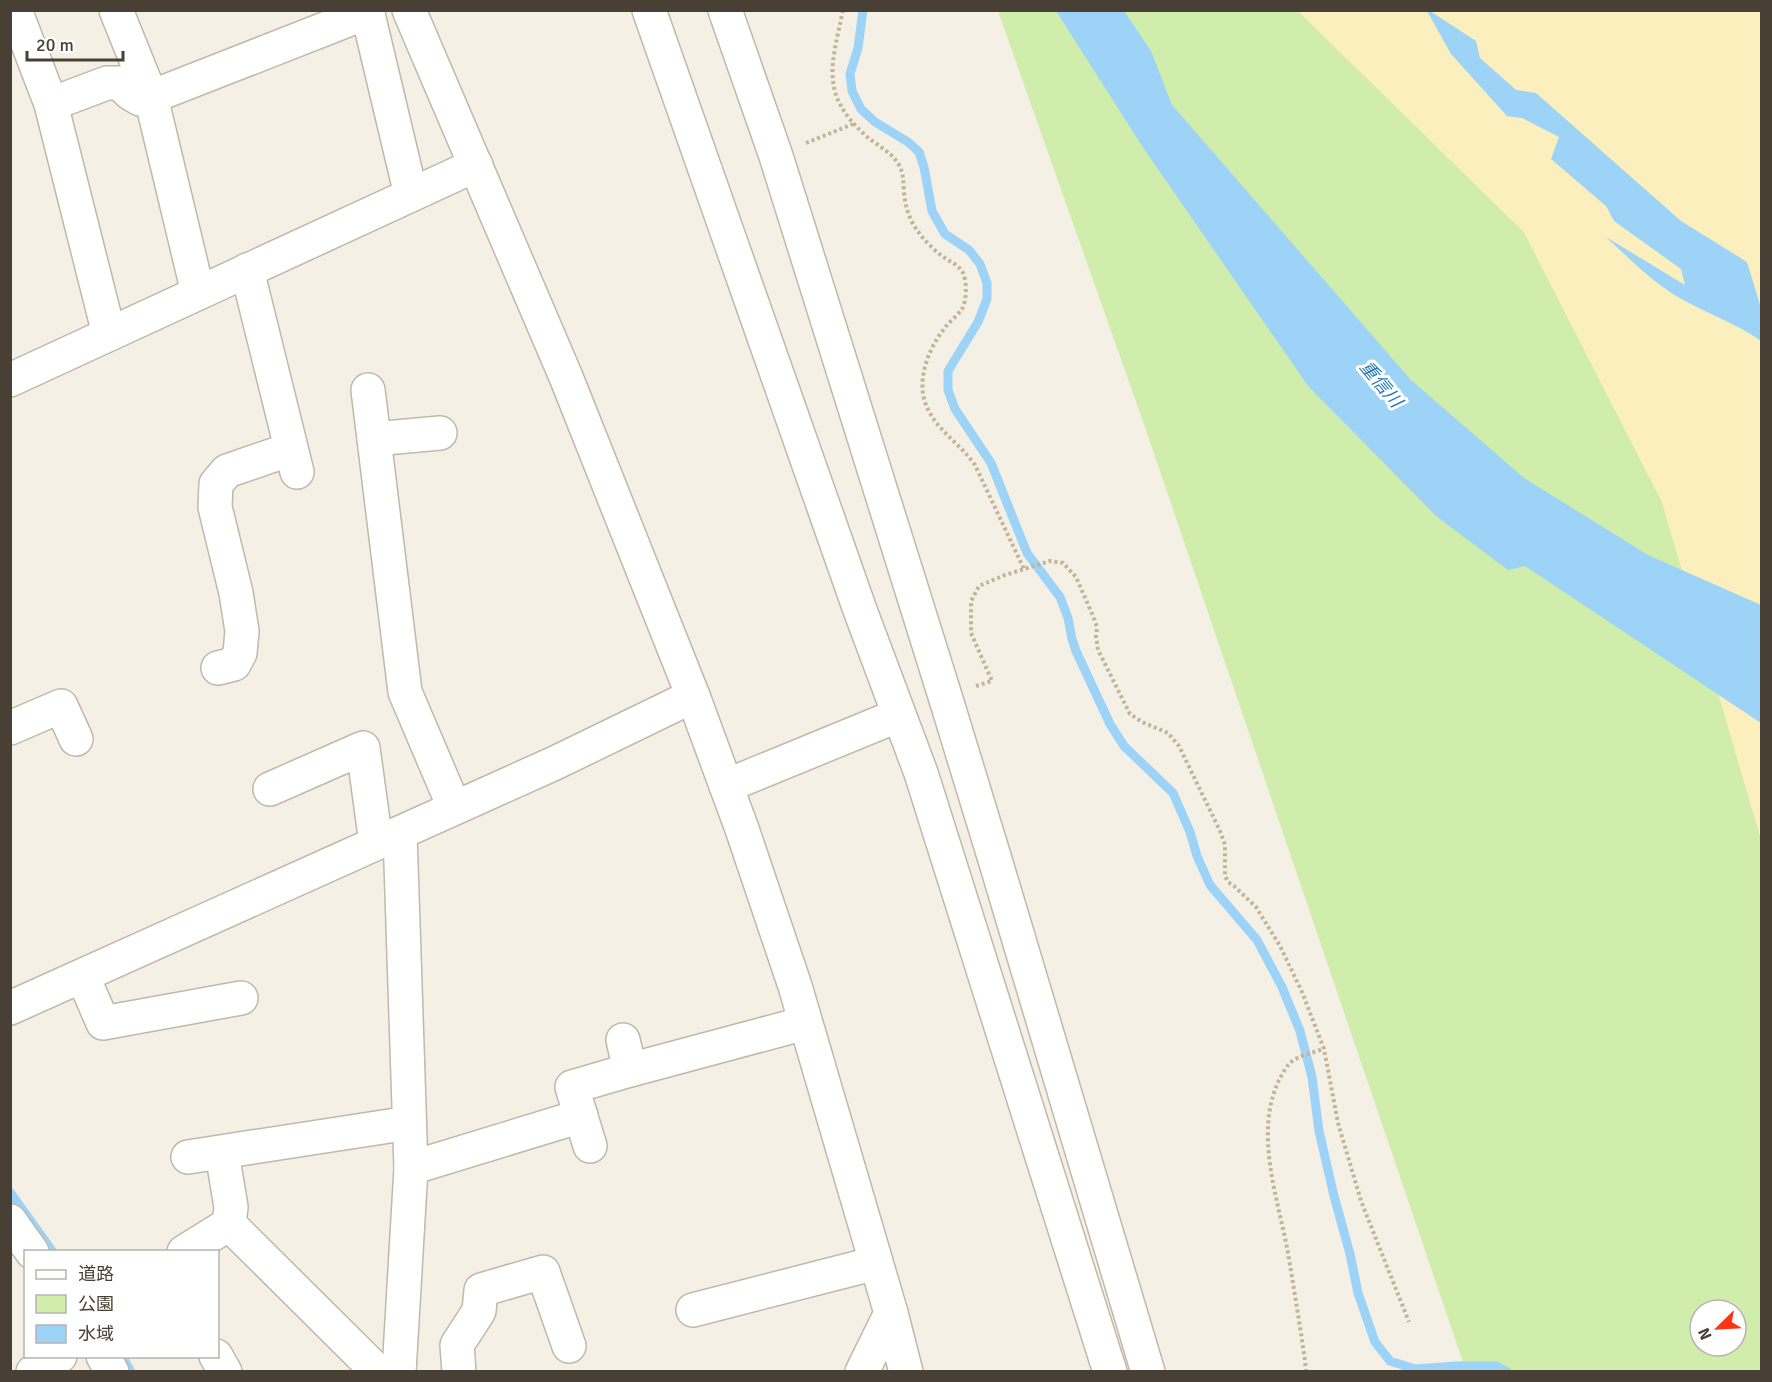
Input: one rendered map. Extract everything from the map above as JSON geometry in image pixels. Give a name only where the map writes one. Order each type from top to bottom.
[{"type":"street","points":[[15,10],[51,104],[109,334]]},
{"type":"street","points":[[117,10],[151,97],[198,293]]},
{"type":"street","points":[[409,10],[571,388],[693,696],[726,786],[806,1023],[906,1371]]},
{"type":"street","points":[[649,10],[856,599],[921,773],[1110,1371]]},
{"type":"street","points":[[725,10],[776,156],[945,696],[1148,1371]]},
{"type":"street","points":[[51,104],[107,83],[120,83],[140,99],[151,97],[367,11],[411,195]]},
{"type":"street","points":[[10,380],[476,165]]},
{"type":"street","points":[[218,668],[234,664],[240,653],[242,631],[236,592],[215,507],[216,484],[226,471],[294,461],[248,270]]},
{"type":"street","points":[[368,390],[405,692],[454,807]]},
{"type":"street","points":[[374,439],[440,433]]},
{"type":"street","points":[[10,1008],[555,762],[693,696]]},
{"type":"street","points":[[10,728],[61,706],[76,739]]},
{"type":"street","points":[[726,786],[899,715]]},
{"type":"street","points":[[270,789],[363,748],[388,838],[410,1123],[411,1168],[399,1371]]},
{"type":"street","points":[[83,977],[103,1023],[240,998]]},
{"type":"street","points":[[411,1168],[585,1131],[572,1087],[627,1055],[806,1023]]},
{"type":"street","points":[[188,1157],[410,1123]]},
{"type":"street","points":[[222,1153],[231,1207],[229,1224]]},
{"type":"street","points":[[10,1221],[31,1250]]},
{"type":"street","points":[[186,1250],[229,1224]]},
{"type":"street","points":[[229,1224],[378,1371]]},
{"type":"street","points":[[693,1310],[876,1263]]},
{"type":"street","points":[[450,1354],[479,1311],[481,1290],[543,1272],[569,1346]]},
{"type":"street","points":[[862,1371],[891,1313]]},
{"type":"street","points":[[33,1371],[56,1358]]},
{"type":"street","points":[[104,1358],[112,1371]]},
{"type":"street","points":[[217,1358],[225,1371]]},
{"type":"path","points":[[843,10],[831,71],[834,92],[853,124],[895,158],[904,180],[904,193],[911,221],[928,244],[955,264],[962,272],[966,282],[963,308],[942,331],[931,349],[925,366],[924,400],[937,426],[965,451],[975,465],[1027,568]]},
{"type":"path","points":[[776,156],[853,124]]},
{"type":"path","points":[[945,696],[992,681],[971,633],[970,601],[979,586],[1050,561],[1063,563],[1076,577],[1097,627],[1098,650],[1130,714],[1168,733],[1179,746],[1225,845],[1225,876],[1228,882],[1256,907],[1280,945],[1302,992],[1324,1048],[1338,1123],[1361,1201],[1408,1322]]},
{"type":"path","points":[[1306,1371],[1268,1141],[1274,1091],[1283,1072],[1290,1063],[1324,1048]]},
{"type":"green space","points":[[998,11],[1298,11],[1524,232],[1662,502],[1761,839],[1761,1371],[1466,1371],[1146,430]]},
{"type":"sand","points":[[1298,11],[1761,11],[1761,839],[1662,502],[1524,232]]},
{"type":"water","name":"重信川","points":[[1056,11],[1124,11],[1151,51],[1172,105],[1411,380],[1524,478],[1648,555],[1761,605],[1761,723],[1525,566],[1508,570],[1436,516],[1308,386],[1144,149]]},
{"type":"water","points":[[1427,11],[1476,41],[1480,58],[1516,90],[1536,93],[1681,221],[1747,262],[1761,308],[1761,341],[1668,291],[1640,269],[1606,237],[1685,285],[1681,269],[1614,221],[1606,206],[1551,159],[1559,137],[1522,118],[1507,116],[1451,54]]},
{"type":"waterway","points":[[863,10],[858,48],[850,74],[852,91],[861,109],[875,122],[908,142],[919,152],[932,211],[945,234],[969,250],[980,264],[987,283],[987,299],[978,322],[948,371],[948,390],[955,409],[991,463],[1027,553],[1060,597],[1076,651],[1110,724],[1124,746],[1173,793],[1210,885],[1257,940],[1282,987],[1300,1031],[1312,1077],[1319,1131],[1334,1196],[1358,1293],[1375,1342],[1390,1361],[1415,1369],[1496,1366],[1507,1372]]},
{"type":"waterway","points":[[10,1192],[52,1250]]},
{"type":"waterway","points":[[123,1358],[131,1372]]}]
